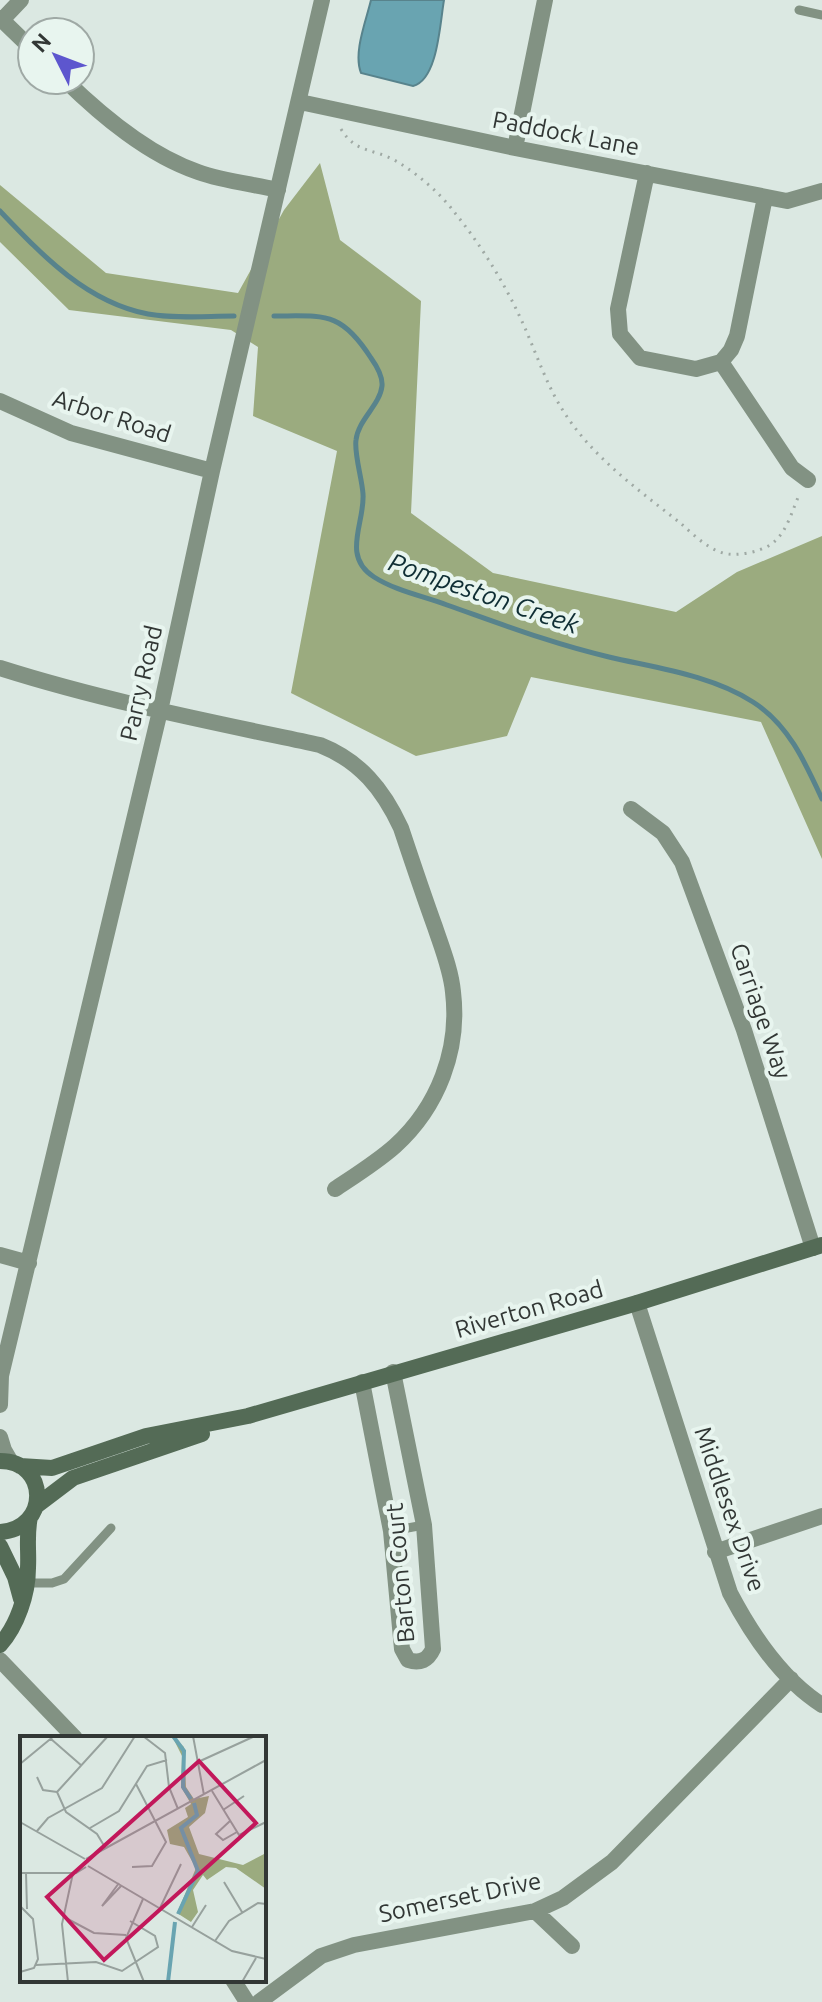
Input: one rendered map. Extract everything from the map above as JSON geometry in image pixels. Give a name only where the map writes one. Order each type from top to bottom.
[{"type":"main road","name":"Riverton Road","points":[[0,1532],[19,1528],[73,1478],[248,1416],[637,1303],[818,1246]]},
{"type":"main road","name":"Riverton Road","points":[[10,1463],[52,1468],[146,1436],[248,1416]]},
{"type":"main road","points":[[0,1645],[10,1634],[29,1569],[26,1545],[35,1484],[31,1475],[10,1463]]},
{"type":"main road","points":[[0,1546],[15,1577],[21,1601]]},
{"type":"street","points":[[16,34],[1,19],[21,0]]},
{"type":"street","name":"Parry Road","points":[[0,1405],[1,1378],[160,711],[212,471],[322,0]]},
{"type":"street","points":[[515,148],[545,0]]},
{"type":"street","points":[[83,96],[105,116],[164,155],[198,172],[278,190]]},
{"type":"street","name":"Paddock Lane","points":[[300,102],[787,201],[822,191]]},
{"type":"street","points":[[647,173],[618,309],[620,334],[640,358],[696,369],[721,362],[731,350],[737,336],[765,197]]},
{"type":"street","points":[[721,362],[792,468],[808,480]]},
{"type":"street","name":"Arbor Road","points":[[0,401],[71,433],[212,471]]},
{"type":"street","points":[[0,668],[160,711],[320,745],[337,752],[369,775],[391,807],[449,969],[455,1012],[449,1059],[430,1106],[416,1125],[382,1158],[335,1189]]},
{"type":"street","name":"Carriage Way","points":[[631,809],[655,826],[671,843],[690,882],[818,1246]]},
{"type":"street","points":[[0,1255],[29,1263]]},
{"type":"street","name":"Middlesex Drive","points":[[637,1303],[730,1593],[764,1649],[791,1679],[822,1705]]},
{"type":"street","name":"Barton Court","points":[[362,1382],[391,1531],[402,1649],[408,1660],[424,1661],[433,1649],[424,1525],[393,1372]]},
{"type":"street","points":[[0,1437],[10,1463]]},
{"type":"street","points":[[715,1552],[822,1516]]},
{"type":"street","points":[[0,1660],[73,1736]]},
{"type":"street","name":"Somerset Drive","points":[[259,2002],[321,1956],[354,1945],[535,1911],[563,1898],[612,1862],[791,1679]]},
{"type":"street","points":[[535,1911],[572,1946]]},
{"type":"street","points":[[234,1982],[247,2002]]},
{"type":"lane","points":[[799,10],[822,15]]},
{"type":"lane","points":[[391,1531],[424,1525]]},
{"type":"lane","points":[[25,1583],[52,1583],[64,1579],[111,1528]]},
{"type":"path","points":[[335,110],[348,141],[357,147],[385,155],[405,167],[451,208],[511,297],[558,401],[575,428],[614,469],[689,531],[723,553],[740,554],[770,545],[786,526],[808,480]]},
{"type":"green space","points":[[320,163],[340,240],[421,301],[411,513],[493,573],[676,612],[737,572],[822,536],[822,859],[761,722],[531,677],[507,736],[416,756],[291,693],[337,451],[253,416],[258,347],[231,330],[69,310],[0,242],[0,185],[106,273],[238,293],[284,210]]},
{"type":"water","points":[[371,0],[444,0],[433,62],[428,73],[413,86],[361,73],[359,47]]},
{"type":"waterway","name":"Pompeston Creek","points":[[0,211],[49,260],[85,288],[105,299],[159,316],[234,316]]},
{"type":"waterway","name":"Pompeston Creek","points":[[274,316],[319,317],[341,324],[360,343],[380,375],[380,393],[356,440],[363,494],[357,549],[364,569],[400,590],[527,633],[588,652],[683,674],[737,693],[765,711],[786,733],[822,799]]}]
